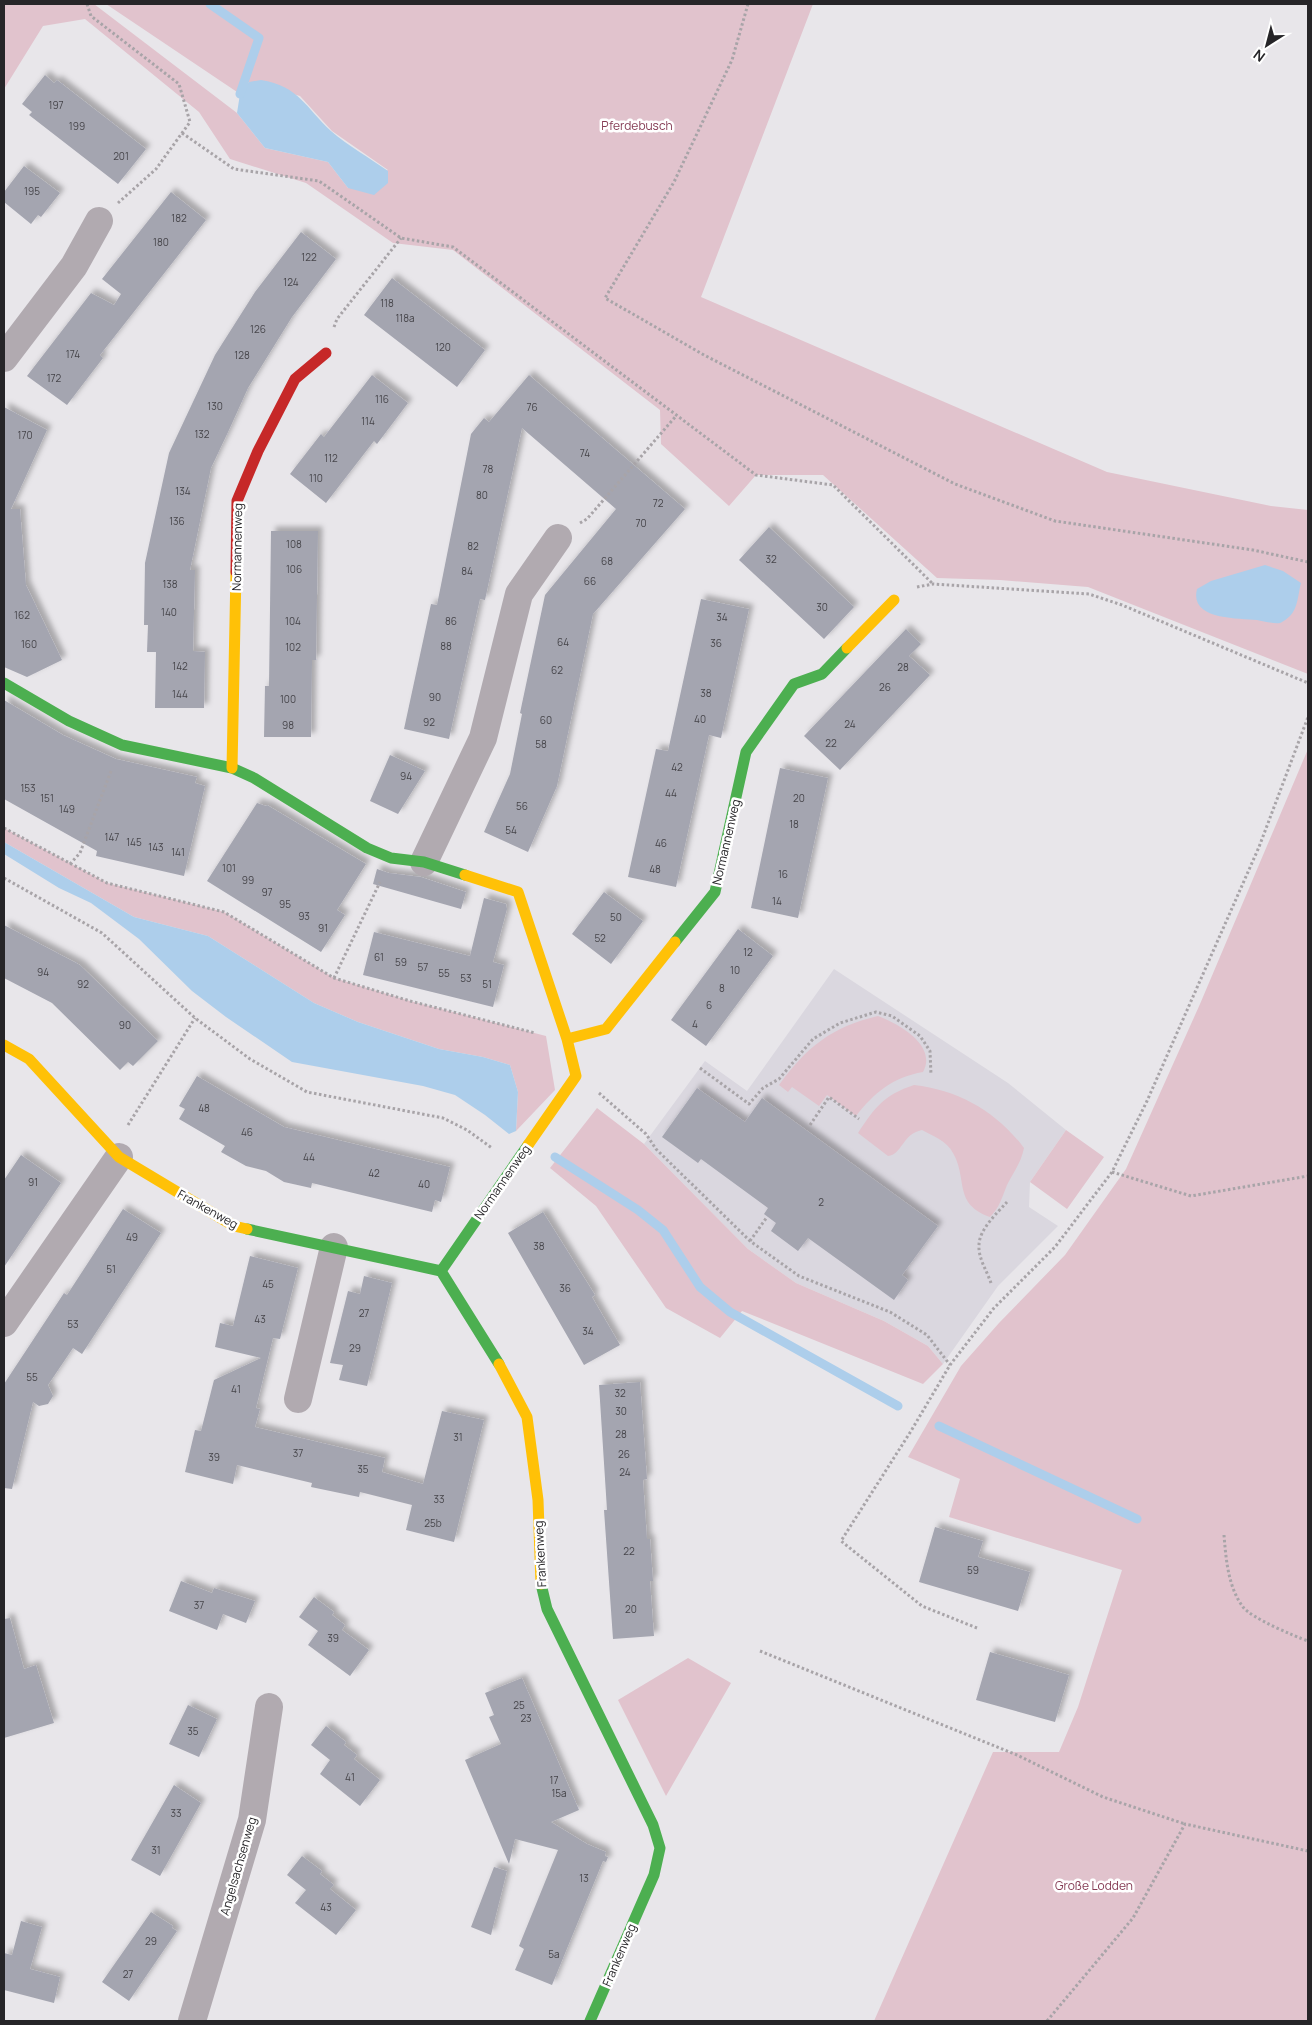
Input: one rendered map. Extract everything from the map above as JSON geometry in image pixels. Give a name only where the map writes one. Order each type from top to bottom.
[{"type":"street","points":[[4,358],[74,266],[99,221]]},
{"type":"street","name":"Normannenweg","points":[[232,768],[237,501],[258,451],[296,379],[326,353]]},
{"type":"street","points":[[424,862],[483,738],[519,594],[558,538]]},
{"type":"street","name":"Normannenweg","points":[[567,1039],[606,1029],[715,892],[746,752],[794,684],[822,674],[894,600]]},
{"type":"street","points":[[4,683],[31,697],[69,721],[122,745],[232,768],[254,778],[367,848],[391,858],[424,862],[518,892],[567,1039],[576,1076]]},
{"type":"street","name":"Frankenweg","points":[[4,1045],[28,1059],[119,1157],[234,1226],[441,1271],[502,1369],[527,1416],[538,1500],[541,1589],[547,1609],[653,1825],[660,1848],[654,1875],[590,2021]]},
{"type":"street","name":"Normannenweg","points":[[441,1271],[576,1076]]},
{"type":"street","points":[[4,1323],[119,1157]]},
{"type":"street","points":[[298,1399],[334,1247]]},
{"type":"street","name":"Angelsachsenweg","points":[[192,2021],[252,1820],[269,1707]]},
{"type":"path","points":[[87,4],[91,16],[179,84],[190,122],[156,169],[99,221]]},
{"type":"path","points":[[748,4],[732,60],[674,182],[605,298],[704,355],[955,484],[1055,521],[1253,550],[1308,562]]},
{"type":"path","points":[[182,133],[234,169],[319,181],[401,238],[453,247],[756,475],[833,485],[932,584]]},
{"type":"path","points":[[326,353],[337,319],[401,238]]},
{"type":"path","points":[[558,538],[587,519],[676,416]]},
{"type":"path","points":[[894,600],[912,588],[932,584],[1089,594],[1122,604],[1308,683]]},
{"type":"path","points":[[977,1628],[922,1606],[841,1541],[911,1431],[950,1365],[994,1308],[1055,1247],[1112,1172],[1147,1101],[1259,847],[1308,717]]},
{"type":"path","points":[[70,864],[80,853],[122,745]]},
{"type":"path","points":[[4,828],[107,883],[224,912],[334,978],[420,1003],[567,1039]]},
{"type":"path","points":[[334,978],[391,858]]},
{"type":"path","points":[[4,878],[102,933],[195,1018],[250,1059],[307,1092],[443,1118],[468,1130],[514,1164]]},
{"type":"path","points":[[700,1068],[749,1104],[764,1088],[779,1079],[813,1039],[840,1023],[876,1012],[892,1016],[920,1036],[930,1051],[931,1075]]},
{"type":"path","points":[[119,1157],[124,1131],[195,1018]]},
{"type":"path","points":[[576,1076],[612,1103],[646,1134],[662,1155],[750,1241],[799,1276],[890,1312],[927,1334],[950,1365]]},
{"type":"path","points":[[810,1125],[830,1097],[859,1119]]},
{"type":"path","points":[[1112,1172],[1192,1196],[1308,1176]]},
{"type":"path","points":[[1302,1178],[1308,1181]]},
{"type":"path","points":[[991,1283],[978,1244],[987,1226],[1006,1202]]},
{"type":"path","points":[[750,1241],[767,1217]]},
{"type":"path","points":[[1224,1536],[1228,1572],[1243,1608],[1283,1632],[1308,1641]]},
{"type":"path","points":[[760,1651],[1018,1755],[1103,1797],[1185,1824],[1308,1851]]},
{"type":"path","points":[[1047,2021],[1133,1918],[1185,1824]]},
{"type":"shaded area","points":[[834,969],[1008,1083],[1066,1130],[1030,1182],[1029,1207],[1058,1226],[998,1286],[943,1364],[928,1346],[884,1321],[796,1283],[748,1249],[644,1144],[705,1061],[747,1091]]},
{"type":"green space","name":"Pferdebusch","points":[[4,4],[94,4],[237,113],[265,148],[328,162],[348,188],[388,170],[332,131],[300,96],[249,82],[240,94],[106,4],[813,4],[701,297],[1107,472],[1271,506],[1308,510],[1308,674],[1088,587],[1000,580],[937,578],[823,475],[756,475],[729,506],[661,444],[660,410],[453,250],[393,243],[306,183],[230,159],[199,112],[85,19],[43,26],[4,89]]},
{"type":"green space","name":"Große Lodden","points":[[1308,749],[1308,2021],[874,2021],[993,1752],[1059,1752],[1078,1707],[1122,1570],[949,1517],[960,1479],[908,1457],[961,1366],[999,1323],[1065,1255],[1126,1169],[1200,1004]]},
{"type":"green space","points":[[4,828],[107,883],[224,912],[334,978],[410,1001],[546,1036],[555,1090],[516,1131],[518,1092],[510,1065],[483,1057],[439,1049],[358,1022],[314,1003],[208,936],[134,917],[4,842]]},
{"type":"green space","points":[[878,1016],[905,1030],[920,1044],[925,1053],[926,1062],[923,1072],[912,1074],[885,1087],[856,1116],[827,1095],[819,1106],[792,1087],[788,1092],[779,1085],[810,1049],[821,1040],[847,1026]]},
{"type":"green space","points":[[914,1085],[946,1092],[976,1105],[1002,1124],[1024,1148],[1019,1163],[1000,1202],[990,1217],[978,1212],[966,1198],[953,1153],[939,1139],[922,1130],[915,1132],[893,1155],[888,1156],[858,1133],[881,1103],[895,1093]]},
{"type":"green space","points":[[597,1108],[644,1144],[748,1249],[796,1283],[884,1321],[928,1346],[943,1364],[923,1384],[742,1311],[720,1338],[666,1308],[596,1206],[550,1168]]},
{"type":"green space","points":[[1066,1130],[1104,1157],[1067,1209],[1030,1182]]},
{"type":"green space","points":[[688,1658],[731,1683],[666,1796],[618,1700]]},
{"type":"water","points":[[261,80],[284,87],[301,99],[331,131],[388,171],[388,183],[374,195],[348,188],[328,162],[265,148],[237,113],[240,94],[249,82]]},
{"type":"water","points":[[1265,565],[1283,571],[1301,583],[1295,609],[1284,621],[1274,623],[1227,617],[1207,612],[1200,607],[1196,599],[1197,589],[1211,581]]},
{"type":"water","points":[[4,842],[134,917],[208,936],[314,1003],[358,1022],[439,1049],[483,1057],[510,1065],[518,1092],[516,1131],[509,1134],[455,1095],[423,1086],[292,1062],[226,1017],[192,991],[139,939],[91,903],[59,888],[4,854]]},
{"type":"building","points":[[45,75],[54,83],[57,80],[146,149],[118,184],[29,115],[32,112],[22,104]]},
{"type":"building","points":[[24,166],[60,193],[41,217],[38,215],[31,224],[4,202],[4,192]]},
{"type":"building","points":[[171,192],[206,220],[100,355],[103,358],[67,405],[27,376],[91,293],[114,305],[121,294],[102,279]]},
{"type":"building","points":[[301,232],[336,259],[292,317],[248,388],[211,468],[190,570],[195,570],[193,651],[205,652],[204,708],[155,708],[156,652],[147,652],[148,625],[144,625],[145,563],[169,453],[215,355],[255,292]]},
{"type":"building","points":[[392,278],[485,350],[457,387],[364,315]]},
{"type":"building","points":[[372,375],[408,403],[377,444],[374,441],[326,503],[290,474],[321,434],[324,437]]},
{"type":"building","points":[[529,375],[685,509],[593,614],[557,786],[528,852],[484,832],[510,774],[522,714],[520,713],[545,595],[616,509],[522,428],[485,600],[480,599],[449,739],[404,729],[431,604],[437,605],[471,434],[484,418],[489,422]]},
{"type":"building","points":[[4,407],[47,430],[11,509],[20,509],[26,585],[62,660],[27,677],[4,667]]},
{"type":"building","points":[[769,527],[854,607],[824,639],[739,560]]},
{"type":"building","points":[[271,531],[318,531],[316,660],[312,660],[311,737],[264,737],[265,686],[269,686]]},
{"type":"building","points":[[701,599],[749,609],[721,738],[709,735],[676,887],[628,877],[656,749],[668,751]]},
{"type":"building","points":[[906,629],[921,644],[909,656],[930,675],[840,770],[804,736]]},
{"type":"building","points":[[4,700],[63,735],[116,759],[197,777],[195,783],[205,786],[184,876],[96,856],[97,851],[4,799]]},
{"type":"building","points":[[390,755],[425,771],[398,814],[370,801]]},
{"type":"building","points":[[780,768],[828,778],[798,918],[751,908]]},
{"type":"building","points":[[257,803],[267,805],[366,864],[337,910],[345,915],[321,952],[207,881]]},
{"type":"building","points":[[377,869],[389,873],[421,877],[466,892],[461,909],[373,884]]},
{"type":"building","points":[[604,892],[643,921],[611,964],[572,934]]},
{"type":"building","points":[[484,898],[506,904],[507,909],[493,962],[504,965],[493,1007],[363,975],[374,932],[470,956]]},
{"type":"building","points":[[4,925],[80,965],[158,1041],[133,1066],[128,1062],[120,1070],[52,1003],[4,978]]},
{"type":"building","points":[[738,929],[773,956],[706,1046],[671,1020]]},
{"type":"building","points":[[197,1076],[284,1127],[450,1167],[441,1202],[435,1200],[432,1212],[312,1183],[311,1188],[284,1182],[266,1171],[246,1166],[221,1152],[225,1146],[179,1119],[185,1109],[179,1106]]},
{"type":"building","points":[[697,1088],[745,1122],[762,1098],[938,1226],[902,1275],[908,1280],[894,1300],[808,1238],[798,1251],[771,1231],[776,1223],[764,1214],[768,1208],[701,1159],[698,1163],[662,1137]]},
{"type":"building","points":[[21,1155],[61,1183],[4,1267],[4,1180]]},
{"type":"building","points":[[123,1209],[161,1233],[82,1354],[73,1348],[48,1385],[53,1396],[48,1404],[39,1406],[33,1402],[12,1489],[4,1488],[4,1384],[64,1293],[67,1295]]},
{"type":"building","points":[[543,1212],[595,1295],[592,1297],[620,1345],[584,1365],[508,1233]]},
{"type":"building","points":[[250,1256],[298,1268],[280,1339],[273,1338],[256,1408],[260,1409],[255,1427],[385,1458],[382,1472],[423,1484],[442,1411],[484,1420],[454,1542],[406,1530],[412,1505],[360,1492],[359,1497],[311,1487],[312,1483],[237,1465],[233,1484],[185,1472],[195,1430],[201,1431],[214,1380],[261,1358],[215,1347],[220,1323],[233,1326]]},
{"type":"building","points":[[364,1276],[392,1283],[367,1386],[339,1380],[343,1365],[330,1363],[348,1291],[360,1294]]},
{"type":"building","points":[[640,1382],[647,1479],[643,1480],[647,1539],[650,1539],[653,1581],[650,1581],[654,1636],[613,1639],[604,1510],[607,1510],[599,1385]]},
{"type":"building","points":[[935,1527],[983,1541],[978,1557],[1030,1572],[1018,1611],[919,1582]]},
{"type":"building","points":[[181,1581],[212,1593],[214,1588],[255,1601],[246,1623],[223,1614],[217,1630],[169,1611]]},
{"type":"building","points":[[314,1597],[334,1612],[332,1615],[345,1625],[342,1630],[369,1650],[350,1676],[308,1645],[318,1631],[299,1617]]},
{"type":"building","points":[[10,1618],[24,1669],[36,1665],[54,1723],[4,1738],[4,1619]]},
{"type":"building","points":[[990,1652],[1069,1675],[1055,1722],[976,1700]]},
{"type":"building","points":[[522,1678],[579,1810],[551,1822],[587,1844],[606,1852],[605,1856],[608,1857],[606,1862],[603,1861],[552,1985],[515,1970],[524,1949],[519,1946],[558,1850],[515,1839],[509,1864],[465,1760],[501,1744],[489,1717],[494,1715],[485,1693]]},
{"type":"building","points":[[188,1705],[217,1719],[199,1757],[169,1744]]},
{"type":"building","points":[[326,1726],[346,1742],[344,1745],[357,1755],[354,1759],[380,1780],[360,1806],[320,1774],[330,1760],[311,1745]]},
{"type":"building","points":[[174,1785],[201,1803],[160,1876],[131,1860]]},
{"type":"building","points":[[302,1856],[322,1871],[320,1874],[334,1885],[330,1889],[356,1910],[336,1935],[295,1903],[306,1890],[287,1875]]},
{"type":"building","points":[[494,1867],[507,1871],[491,1935],[471,1927]]},
{"type":"building","points":[[151,1912],[173,1926],[172,1928],[177,1931],[129,2001],[102,1982]]},
{"type":"building","points":[[21,1921],[42,1927],[30,1969],[60,1977],[54,2003],[4,1990],[4,1953],[12,1955]]},
{"type":"waterway","points":[[210,4],[259,38],[240,94]]},
{"type":"waterway","points":[[555,1157],[638,1210],[663,1230],[700,1287],[730,1312],[898,1406]]},
{"type":"waterway","points":[[939,1426],[1137,1519]]},
{"type":"traffic: fast","points":[[675,942],[715,892],[746,752],[794,684],[822,674],[847,648]]},
{"type":"traffic: fast","points":[[4,683],[69,721],[122,745],[232,768],[254,778],[367,848],[391,858],[424,862],[465,875]]},
{"type":"traffic: fast","points":[[441,1271],[528,1145]]},
{"type":"traffic: fast","points":[[247,1229],[441,1271],[499,1364]]},
{"type":"traffic: fast","points":[[541,1584],[547,1609],[653,1825],[660,1848],[654,1875],[590,2021]]},
{"type":"traffic: slow","points":[[232,768],[236,572]]},
{"type":"traffic: slow","points":[[847,648],[894,600]]},
{"type":"traffic: slow","points":[[465,875],[518,892],[567,1039],[576,1076],[528,1145]]},
{"type":"traffic: slow","points":[[567,1039],[606,1029],[675,942]]},
{"type":"traffic: slow","points":[[4,1045],[29,1059],[119,1157],[234,1226],[247,1229]]},
{"type":"traffic: slow","points":[[499,1364],[527,1417],[538,1500],[541,1584]]},
{"type":"traffic: jam","points":[[236,572],[237,501],[258,451],[295,379],[326,353]]}]
